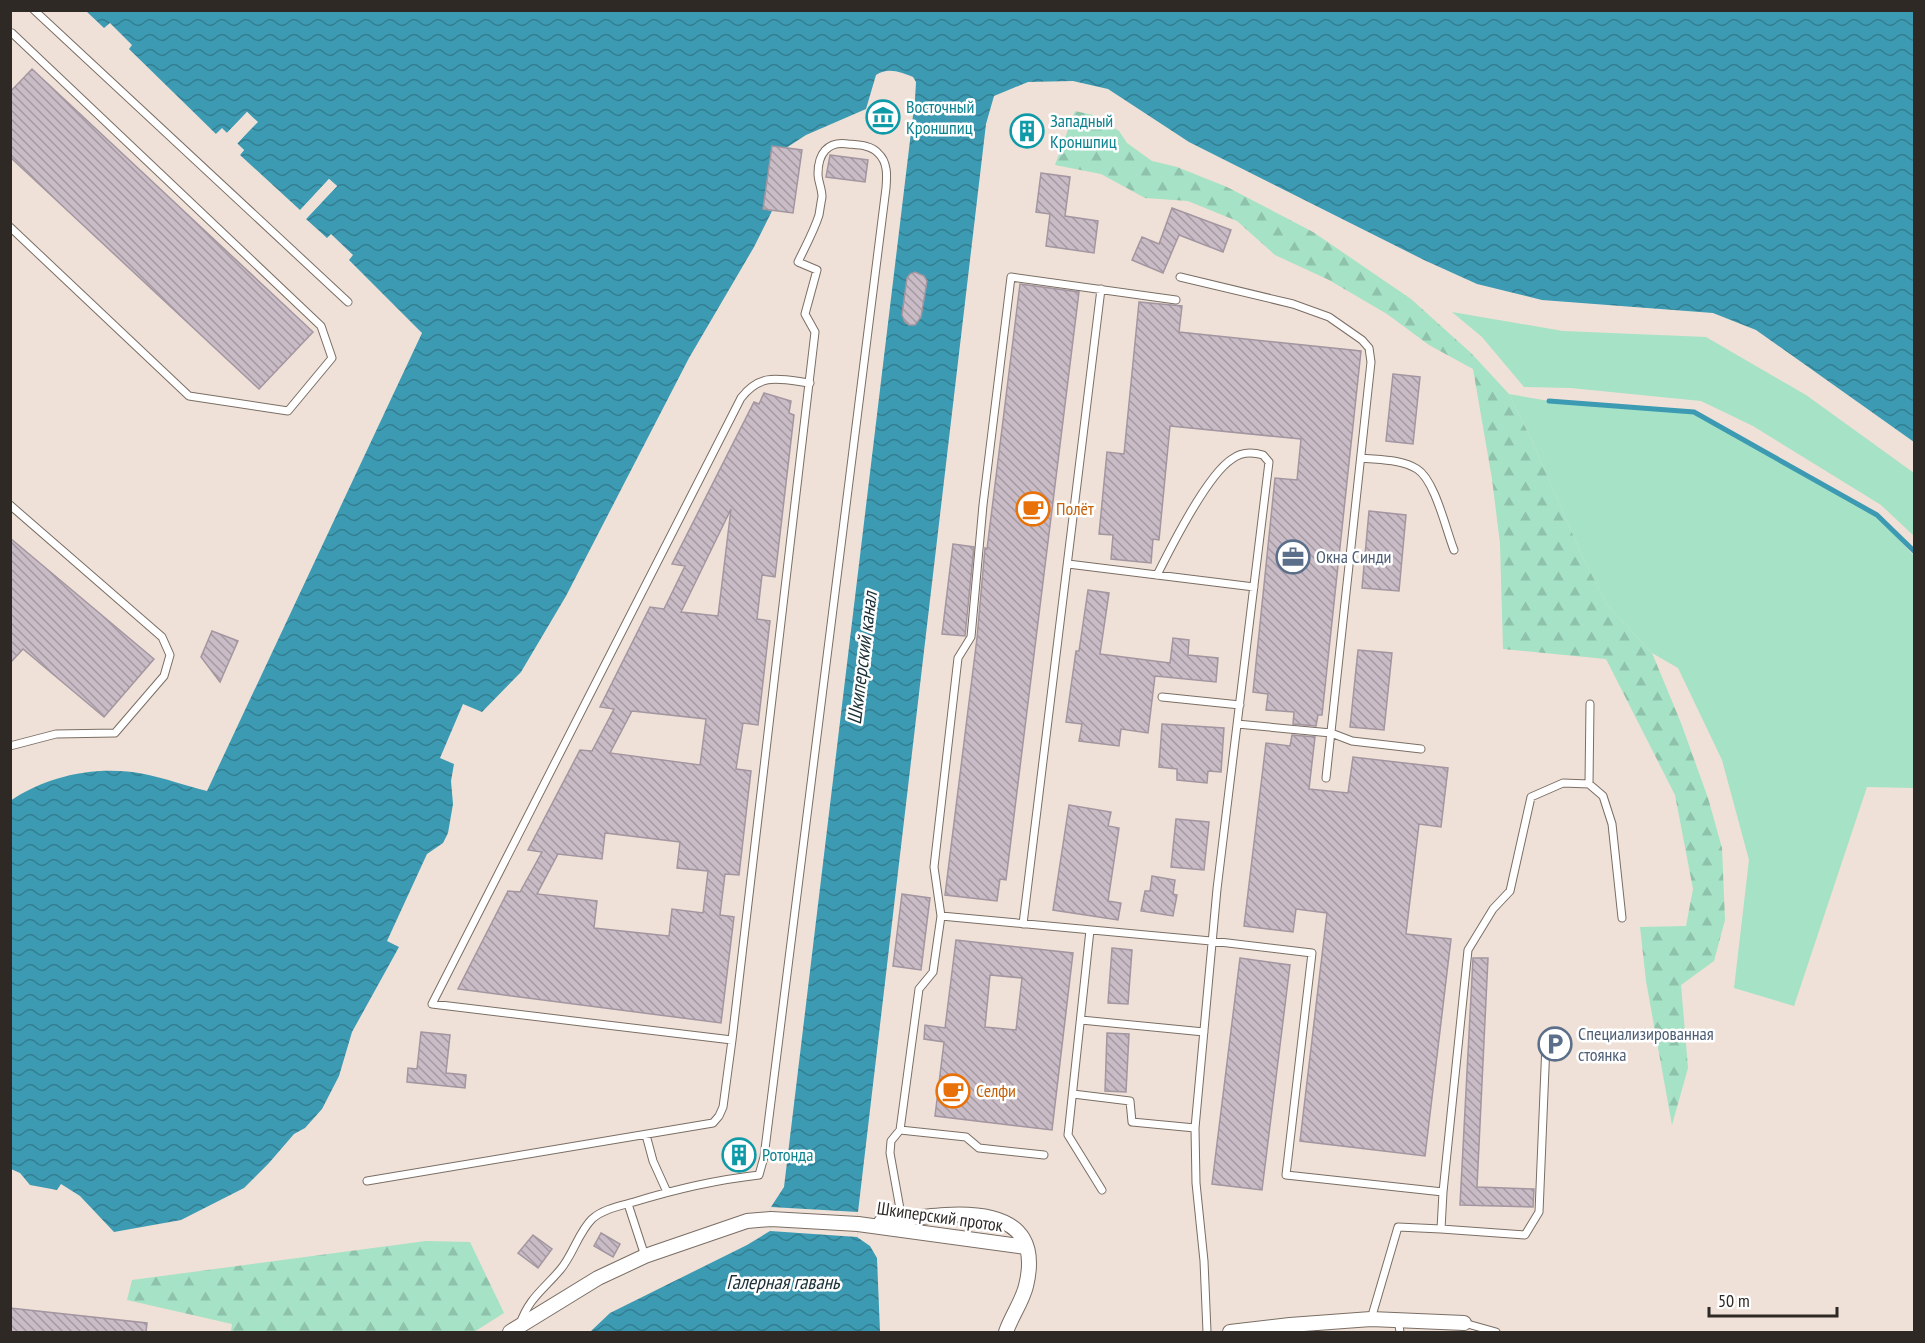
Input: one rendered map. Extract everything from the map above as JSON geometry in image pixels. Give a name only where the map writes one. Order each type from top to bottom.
[{"type":"street","name":"Шкиперский проток","points":[[858,1224],[954,1214],[980,1215],[1009,1223],[1019,1233],[1026,1247]]},
{"type":"street","points":[[518,1331],[598,1278],[645,1256],[747,1221],[771,1219],[858,1224]]},
{"type":"street","name":"Шкиперский проток","points":[[858,1224],[1026,1247]]},
{"type":"street","points":[[1006,1332],[1026,1287],[1029,1259],[1026,1247]]},
{"type":"street","points":[[1230,1332],[1291,1329],[1371,1319],[1399,1326],[1464,1323]]},
{"type":"lane","points":[[34,10],[348,302]]},
{"type":"lane","points":[[10,35],[12,33],[321,326],[332,358],[288,411],[189,396],[10,227]]},
{"type":"lane","points":[[367,1180],[713,1123],[719,1116],[723,1107],[732,1040],[815,332],[805,314],[817,270],[798,262],[818,216],[822,196],[818,175],[820,158],[825,149],[831,144],[842,143],[867,147],[878,153],[884,162],[887,173],[886,188],[764,1157],[759,1175],[710,1181],[604,1211],[587,1225],[561,1269],[527,1306],[518,1331]]},
{"type":"lane","points":[[902,1220],[890,1153],[891,1141],[900,1130],[919,989],[933,972],[941,916],[934,867],[958,658],[971,637],[983,505],[1011,277],[1176,300]]},
{"type":"lane","points":[[1180,277],[1293,304],[1329,317],[1362,340],[1369,348],[1371,362],[1326,778]]},
{"type":"lane","points":[[1023,924],[1101,289]]},
{"type":"lane","points":[[732,1040],[432,1004],[741,398],[750,387],[762,380],[810,382]]},
{"type":"lane","points":[[1156,575],[1177,536],[1215,476],[1232,458],[1248,453],[1263,455],[1269,462],[1212,941],[1195,1128],[1196,1183],[1204,1261],[1207,1332]]},
{"type":"lane","points":[[1361,458],[1400,462],[1418,469],[1430,483],[1454,550]]},
{"type":"lane","points":[[10,505],[162,637],[170,655],[164,676],[115,733],[56,734],[10,746]]},
{"type":"lane","points":[[1068,564],[1254,587]]},
{"type":"lane","points":[[1162,697],[1240,705]]},
{"type":"lane","points":[[1589,784],[1590,704]]},
{"type":"lane","points":[[1237,724],[1331,733],[1352,741],[1421,748]]},
{"type":"lane","points":[[1441,1229],[1468,950],[1493,909],[1510,891],[1531,797],[1563,783],[1589,784],[1603,796],[1612,824],[1622,918]]},
{"type":"lane","points":[[941,916],[1212,941],[1312,953],[1286,1175],[1443,1192]]},
{"type":"lane","points":[[1090,930],[1068,1136],[1102,1190]]},
{"type":"lane","points":[[1081,1020],[1204,1032]]},
{"type":"lane","points":[[1371,1319],[1398,1227],[1525,1235],[1530,1228],[1539,1212],[1546,1044]]},
{"type":"lane","points":[[1073,1094],[1130,1101],[1132,1122],[1195,1128]]},
{"type":"lane","points":[[900,1130],[966,1137],[979,1148],[1044,1155]]},
{"type":"lane","points":[[646,1135],[653,1161],[667,1192]]},
{"type":"lane","points":[[628,1204],[645,1256]]},
{"type":"lane","points":[[1464,1323],[1496,1332]]},
{"type":"green space","points":[[1075,111],[1093,115],[1119,131],[1127,143],[1152,161],[1177,167],[1227,187],[1313,232],[1411,299],[1471,353],[1509,394],[1583,558],[1608,606],[1652,653],[1681,723],[1708,798],[1722,848],[1725,920],[1714,961],[1681,985],[1688,1068],[1672,1125],[1646,981],[1640,927],[1686,926],[1693,889],[1675,795],[1606,659],[1503,649],[1500,543],[1492,479],[1473,369],[1429,345],[1387,314],[1329,280],[1275,255],[1237,221],[1188,201],[1145,198],[1101,174],[1055,165]]},
{"type":"green space","points":[[1452,312],[1563,331],[1706,337],[1806,395],[1914,473],[1914,536],[1881,505],[1753,426],[1701,401],[1571,388],[1524,387],[1482,337]]},
{"type":"green space","points":[[1509,394],[1549,401],[1694,412],[1877,515],[1914,556],[1914,788],[1867,787],[1794,1006],[1734,988],[1749,860],[1722,760],[1678,668],[1652,653],[1608,606],[1583,558]]},
{"type":"green space","points":[[426,1241],[470,1242],[504,1313],[474,1332],[231,1332],[232,1324],[127,1300],[132,1280]]},
{"type":"water","points":[[86,11],[1914,11],[1914,442],[1756,330],[1713,313],[1542,300],[1477,284],[1424,260],[1189,142],[1108,89],[1073,81],[1028,82],[994,96],[986,124],[858,1212],[857,1237],[870,1246],[877,1258],[880,1332],[590,1332],[610,1313],[747,1245],[770,1231],[771,1207],[784,1187],[915,99],[916,82],[913,77],[904,73],[885,71],[876,75],[866,109],[806,135],[786,148],[772,146],[763,209],[772,211],[754,247],[689,358],[566,596],[521,672],[482,712],[463,704],[440,758],[454,764],[451,781],[453,804],[448,833],[443,843],[427,854],[387,941],[399,947],[352,1032],[339,1076],[322,1109],[305,1128],[294,1134],[244,1188],[181,1220],[114,1232],[80,1196],[61,1184],[57,1190],[30,1185],[20,1173],[11,1169],[10,801],[57,779],[74,774],[109,771],[144,774],[207,791],[422,333],[349,260],[353,255],[331,234],[327,238],[306,219],[337,186],[329,179],[300,210],[240,155],[244,150],[237,144],[257,122],[247,112],[227,133],[222,129],[216,134],[129,49],[132,45],[110,23],[104,28]]},
{"type":"pier","points":[[247,112],[258,122],[237,143],[244,150],[238,157],[240,150],[234,142],[253,122],[247,116],[228,136],[222,133],[218,137],[214,136],[222,128],[227,133]]},
{"type":"pier","points":[[329,179],[337,186],[304,221],[304,217],[333,186],[330,183],[302,213],[298,213]]},
{"type":"pier","points":[[771,1207],[858,1212],[857,1237],[770,1231]]},
{"type":"building","points":[[32,69],[313,332],[259,389],[10,157],[10,92]]},
{"type":"building","name":"Восточный Кроншпиц","points":[[874,107],[894,109],[891,127],[872,125]]},
{"type":"building","name":"Западный Кроншпиц","points":[[1018,120],[1038,123],[1036,142],[1016,140]]},
{"type":"building","points":[[772,146],[802,150],[793,213],[763,209]]},
{"type":"building","points":[[830,155],[868,160],[865,182],[826,177]]},
{"type":"building","points":[[1041,173],[1070,177],[1065,216],[1098,221],[1094,253],[1046,246],[1050,214],[1036,212]]},
{"type":"building","points":[[1172,208],[1231,230],[1223,252],[1179,235],[1163,273],[1132,260],[1142,237],[1159,244]]},
{"type":"building","points":[[915,272],[924,276],[927,281],[921,317],[915,325],[909,325],[902,315],[907,278]]},
{"type":"building","points":[[1020,284],[1079,292],[1006,880],[1000,879],[997,901],[945,895],[977,638],[985,548],[987,549]]},
{"type":"building","points":[[1139,302],[1182,306],[1179,332],[1361,351],[1322,715],[1318,715],[1316,726],[1293,724],[1294,712],[1266,710],[1268,694],[1253,692],[1275,478],[1297,480],[1301,439],[1170,426],[1159,540],[1153,539],[1151,563],[1111,559],[1113,535],[1099,534],[1107,452],[1124,454]]},
{"type":"building","points":[[1393,374],[1420,377],[1413,444],[1386,441]]},
{"type":"building","points":[[764,393],[791,401],[789,413],[794,415],[775,577],[762,575],[757,619],[770,621],[758,725],[743,723],[736,769],[751,771],[739,875],[725,874],[720,915],[734,917],[721,1023],[458,989],[508,891],[520,892],[542,852],[528,850],[580,750],[592,751],[614,709],[600,707],[650,607],[664,609],[685,566],[672,564],[754,402],[759,404]],"holes":[[[731,509],[718,616],[681,612]],[[632,711],[706,719],[700,765],[610,753]],[[605,833],[680,842],[677,868],[708,871],[703,913],[672,909],[669,936],[594,928],[597,901],[537,894],[558,854],[602,859]]]},
{"type":"building","points":[[1369,511],[1406,515],[1399,591],[1362,588]]},
{"type":"building","points":[[10,538],[154,659],[104,717],[23,649],[10,663]]},
{"type":"building","points":[[953,544],[974,547],[965,636],[942,634]]},
{"type":"building","points":[[1088,590],[1109,593],[1100,654],[1170,663],[1173,638],[1189,640],[1188,655],[1218,658],[1216,682],[1155,676],[1148,733],[1121,729],[1119,746],[1079,741],[1082,724],[1066,722],[1076,651],[1079,651]]},
{"type":"building","points":[[212,631],[238,641],[220,682],[201,657]]},
{"type":"building","points":[[1358,650],[1392,653],[1384,730],[1350,727]]},
{"type":"building","points":[[1162,724],[1224,728],[1221,772],[1208,771],[1207,783],[1177,780],[1177,769],[1159,767]]},
{"type":"building","points":[[1292,735],[1315,737],[1309,789],[1348,793],[1353,757],[1448,768],[1441,827],[1419,824],[1406,934],[1451,939],[1425,1156],[1300,1141],[1327,913],[1296,909],[1293,932],[1244,926],[1266,743],[1290,746]]},
{"type":"building","points":[[1069,805],[1111,812],[1108,826],[1119,828],[1108,901],[1121,903],[1118,920],[1053,910]]},
{"type":"building","points":[[1176,819],[1209,822],[1204,870],[1171,867]]},
{"type":"building","points":[[1152,876],[1175,880],[1173,894],[1177,895],[1173,916],[1141,911],[1145,891],[1150,891]]},
{"type":"building","points":[[902,894],[930,898],[921,970],[893,966]]},
{"type":"building","points":[[956,940],[1073,953],[1052,1130],[935,1116],[944,1042],[924,1039],[925,1025],[945,1028]],"holes":[[[990,975],[1022,978],[1016,1030],[985,1027]]]},
{"type":"building","points":[[1112,948],[1132,950],[1128,1004],[1108,1003]]},
{"type":"building","points":[[1240,958],[1290,965],[1262,1190],[1212,1184]]},
{"type":"building","points":[[1473,958],[1488,958],[1477,1187],[1534,1189],[1533,1207],[1460,1205]]},
{"type":"building","points":[[421,1032],[450,1035],[446,1073],[466,1075],[465,1088],[407,1082],[408,1068],[417,1069]]},
{"type":"building","points":[[1107,1033],[1129,1034],[1126,1092],[1105,1091]]},
{"type":"building","points":[[601,1233],[620,1244],[613,1257],[594,1246]]},
{"type":"building","points":[[533,1235],[552,1249],[538,1268],[518,1253]]},
{"type":"building","points":[[10,1308],[147,1323],[146,1332],[10,1332]]},
{"type":"waterway","points":[[1549,401],[1694,412],[1877,515],[1914,551]]},
{"type":"place","name":"Восточный Кроншпиц","points":[[883,117]]},
{"type":"place","name":"Западный Кроншпиц","points":[[1027,131]]},
{"type":"place","name":"Полёт","points":[[1033,509]]},
{"type":"place","name":"Окна Синди","points":[[1293,557]]},
{"type":"place","name":"Специализированная стоянка","points":[[1555,1044]]},
{"type":"place","name":"Селфи","points":[[953,1091]]},
{"type":"place","name":"Ротонда","points":[[739,1155]]},
{"type":"water label","name":"Шкиперский канал","points":[[862,658]]},
{"type":"water label","name":"Галерная гавань","points":[[783,1282]]}]
